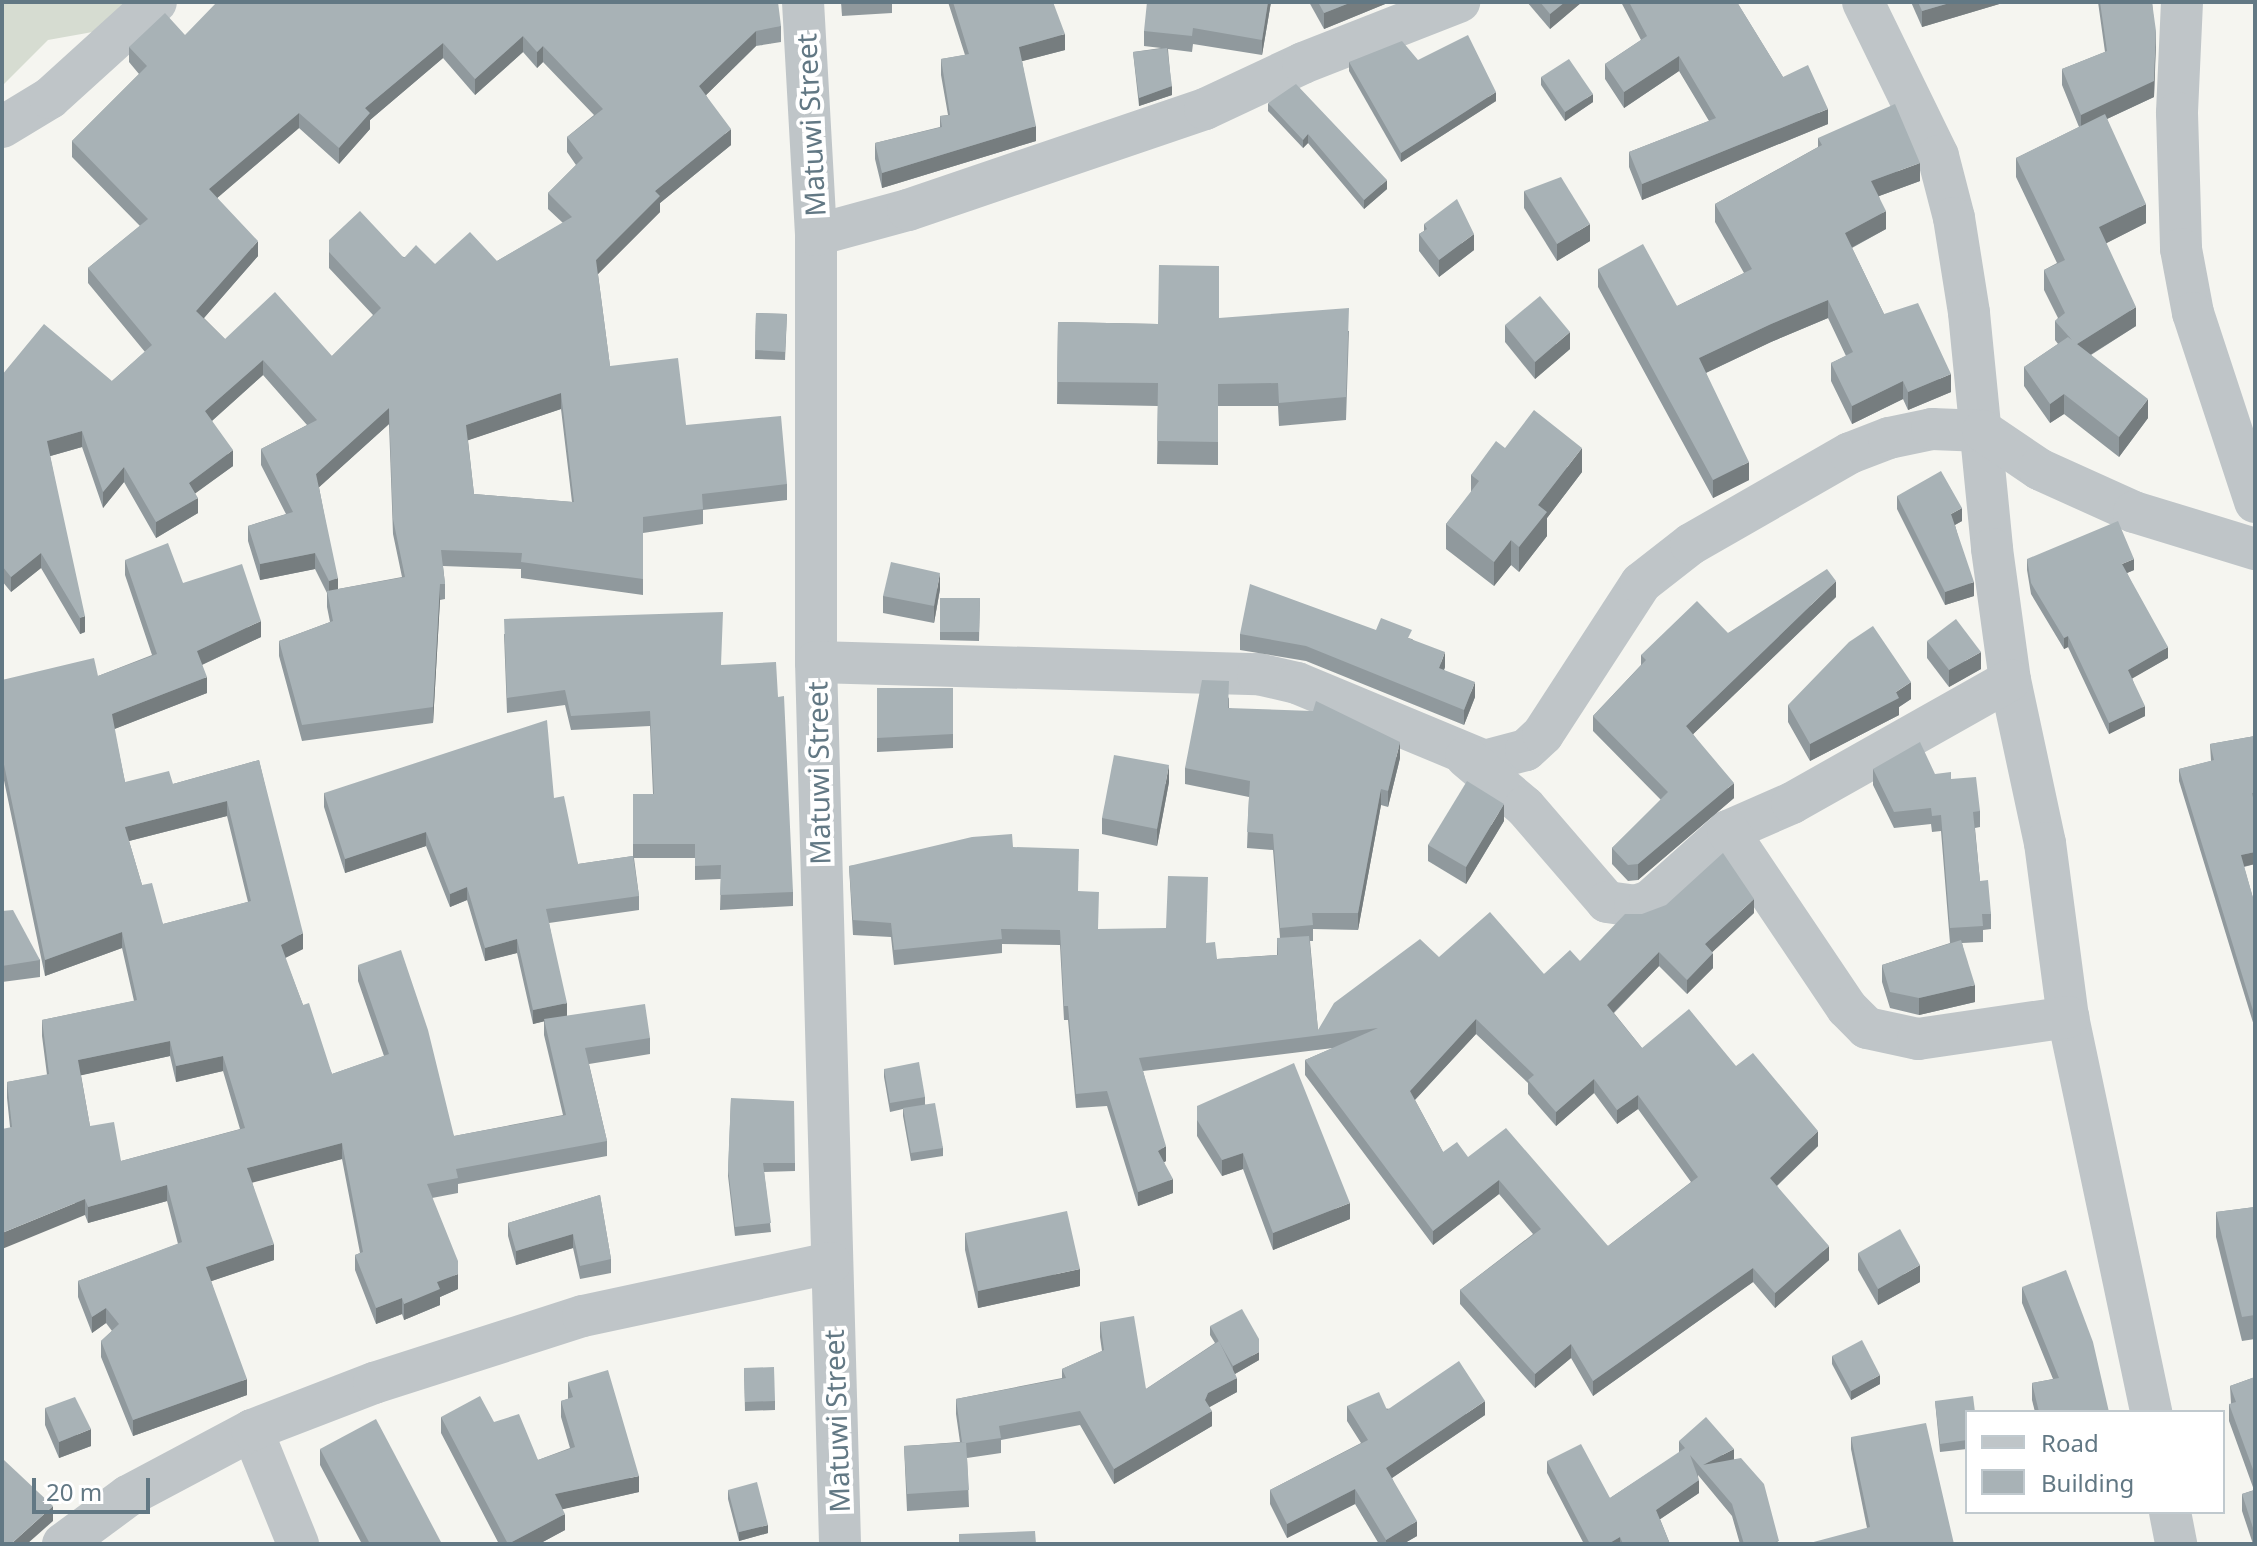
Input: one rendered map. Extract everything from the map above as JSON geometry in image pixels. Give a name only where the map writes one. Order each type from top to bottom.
[{"type":"street","points":[[2,127],[50,98],[156,2]]},
{"type":"street","name":"Matuwi Street","points":[[803,2],[816,235],[816,662],[840,1544]]},
{"type":"street","points":[[816,235],[908,210],[1205,109],[1303,63],[1459,2]]},
{"type":"street","points":[[1863,2],[1938,156],[1965,286],[1983,431],[1992,549],[2010,680],[2045,843],[2068,1017],[2151,1410]]},
{"type":"street","points":[[2182,2],[2177,113],[2181,249],[2193,313],[2255,502]]},
{"type":"street","points":[[1466,757],[1496,760],[1526,750],[1543,734],[1641,583],[1691,544],[1850,453],[1889,438],[1932,429],[1983,431],[2039,469],[2134,512],[2255,549]]},
{"type":"street","points":[[816,662],[987,663],[1258,674],[1322,693],[1466,757],[1525,807],[1607,902],[1619,907],[1650,901],[1728,831],[1792,803],[2010,680]]},
{"type":"street","points":[[1728,831],[1847,1008],[1867,1028],[1918,1039],[2068,1017]]},
{"type":"street","points":[[63,1544],[128,1496],[252,1430],[374,1383],[583,1316],[830,1263]]},
{"type":"street","points":[[252,1430],[298,1544]]},
{"type":"street","points":[[2170,1514],[2176,1544]]},
{"type":"shaded area","points":[[2,2],[141,2],[126,26],[48,40],[2,86]]},
{"type":"building","points":[[217,2],[778,2],[781,26],[756,31],[699,86],[731,129],[655,191],[660,196],[596,260],[610,366],[678,358],[686,425],[781,416],[787,484],[702,494],[703,509],[643,517],[643,579],[521,562],[522,553],[441,550],[445,584],[440,584],[433,707],[302,725],[279,641],[333,621],[327,591],[405,577],[393,519],[389,408],[316,474],[338,578],[329,581],[315,553],[260,564],[248,526],[293,512],[261,449],[317,420],[263,360],[205,411],[233,450],[189,483],[198,498],[156,522],[124,467],[103,492],[82,431],[47,441],[85,616],[80,618],[41,553],[11,577],[2,566],[2,375],[44,324],[112,381],[152,345],[88,268],[148,219],[72,141],[147,66],[129,47],[165,13],[185,35]],"holes":[[[523,36],[537,52],[543,46],[603,109],[567,137],[583,158],[548,193],[572,217],[497,261],[470,232],[435,264],[416,245],[404,258],[360,211],[329,240],[329,252],[381,308],[332,356],[275,292],[225,339],[196,311],[258,241],[209,189],[299,113],[339,148],[370,113],[365,108],[443,43],[475,79]],[[561,393],[574,502],[474,494],[466,425]]]},
{"type":"building","points":[[953,2],[1053,2],[1065,34],[1019,47],[1036,126],[882,173],[875,143],[942,127],[940,116],[950,115],[941,59],[969,54]]},
{"type":"building","points":[[1147,2],[1268,2],[1262,40],[1193,28],[1192,36],[1144,31]]},
{"type":"building","points":[[1318,2],[1352,2],[1324,13]]},
{"type":"building","points":[[1540,2],[1565,2],[1550,14]]},
{"type":"building","points":[[1629,2],[1737,2],[1783,77],[1808,65],[1828,109],[1642,184],[1629,152],[1716,118],[1679,56],[1624,92],[1605,64],[1647,36]]},
{"type":"building","points":[[1918,2],[1953,2],[1922,11]]},
{"type":"building","points":[[2100,2],[2152,2],[2156,31],[2154,81],[2081,115],[2062,69],[2107,51]]},
{"type":"building","points":[[1468,35],[1496,92],[1401,153],[1349,62],[1402,41],[1418,60]]},
{"type":"building","points":[[1167,48],[1172,86],[1139,98],[1133,52]]},
{"type":"building","points":[[1569,59],[1593,94],[1565,112],[1541,77]]},
{"type":"building","points":[[1296,84],[1387,180],[1364,200],[1308,134],[1303,140],[1268,103]]},
{"type":"building","points":[[1895,104],[1920,163],[1871,181],[1886,211],[1845,233],[1884,314],[1918,303],[1951,374],[1908,392],[1903,381],[1852,406],[1831,363],[1853,352],[1828,300],[1771,324],[1699,358],[1749,462],[1713,480],[1598,269],[1643,244],[1677,306],[1752,269],[1715,204],[1822,145],[1818,138]]},
{"type":"building","points":[[2105,114],[2146,204],[2099,227],[2136,307],[2077,344],[2148,399],[2119,437],[2064,394],[2050,404],[2024,367],[2068,337],[2072,340],[2055,321],[2065,313],[2044,270],[2065,260],[2016,158]]},
{"type":"building","points":[[1561,177],[1590,224],[1557,244],[1524,191]]},
{"type":"building","points":[[1457,199],[1474,234],[1439,260],[1419,234],[1427,229],[1424,224]]},
{"type":"building","points":[[1159,265],[1219,266],[1219,318],[1349,308],[1346,397],[1279,403],[1278,383],[1218,384],[1218,442],[1157,441],[1158,383],[1057,382],[1058,322],[1158,324]]},
{"type":"building","points":[[1540,296],[1570,332],[1535,362],[1505,325]]},
{"type":"building","points":[[756,313],[787,314],[785,352],[755,350]]},
{"type":"building","points":[[1534,410],[1582,448],[1538,505],[1547,512],[1519,547],[1511,540],[1494,562],[1446,524],[1479,481],[1471,475],[1496,441],[1505,448]]},
{"type":"building","points":[[1941,471],[1962,508],[1951,514],[1974,582],[1945,592],[1897,496]]},
{"type":"building","points":[[2118,521],[2134,559],[2122,564],[2168,647],[2128,670],[2145,706],[2109,723],[2068,636],[2064,638],[2031,583],[2027,559]]},
{"type":"building","points":[[168,543],[183,583],[242,564],[261,621],[197,651],[207,677],[112,714],[125,782],[169,771],[173,784],[259,760],[303,933],[281,945],[303,1005],[309,1003],[332,1074],[389,1054],[358,965],[401,950],[428,1030],[454,1136],[566,1115],[544,1019],[645,1004],[650,1038],[585,1048],[607,1141],[456,1169],[458,1178],[427,1184],[458,1261],[458,1274],[437,1282],[440,1289],[404,1304],[402,1298],[376,1308],[355,1255],[363,1252],[342,1143],[247,1168],[274,1244],[206,1267],[247,1379],[133,1420],[101,1341],[119,1324],[106,1308],[92,1317],[78,1281],[182,1242],[167,1185],[88,1207],[85,1199],[2,1233],[2,1129],[12,1127],[7,1082],[49,1074],[42,1020],[137,1000],[122,932],[45,960],[2,755],[2,680],[94,658],[98,676],[157,654],[125,560]],"holes":[[[227,801],[251,901],[163,924],[152,883],[142,885],[125,827]],[[170,1041],[176,1066],[223,1056],[245,1128],[121,1161],[114,1122],[90,1126],[78,1060]]]},
{"type":"building","points":[[891,562],[940,573],[934,606],[883,596]]},
{"type":"building","points":[[1827,569],[1836,581],[1686,726],[1734,783],[1638,864],[1628,865],[1612,848],[1668,792],[1593,716],[1646,660],[1641,655],[1697,601],[1728,633]]},
{"type":"building","points":[[1250,584],[1376,630],[1381,618],[1412,630],[1408,638],[1445,652],[1439,668],[1475,682],[1464,710],[1306,646],[1240,634]]},
{"type":"building","points":[[940,598],[980,598],[979,632],[940,632]]},
{"type":"building","points":[[723,612],[721,665],[776,662],[778,697],[784,696],[793,892],[720,895],[721,865],[695,866],[695,844],[633,844],[633,794],[654,794],[650,711],[571,716],[565,690],[507,698],[504,619]]},
{"type":"building","points":[[1956,619],[1981,652],[1949,670],[1927,641]]},
{"type":"building","points":[[1873,626],[1911,682],[1896,692],[1899,698],[1810,744],[1788,705],[1849,642]]},
{"type":"building","points":[[1202,680],[1229,681],[1228,708],[1313,711],[1316,701],[1400,742],[1388,791],[1381,789],[1358,913],[1312,913],[1313,925],[1280,928],[1273,834],[1247,832],[1250,781],[1185,768]]},
{"type":"building","points":[[877,688],[953,688],[953,734],[877,738]]},
{"type":"building","points":[[547,720],[554,798],[564,796],[578,864],[633,856],[639,896],[546,909],[567,1003],[533,1010],[517,939],[485,948],[467,887],[450,894],[426,832],[345,859],[324,793]]},
{"type":"building","points":[[2255,736],[2255,793],[2252,793],[2255,852],[2241,855],[2255,905],[2255,1017],[2179,769],[2214,760],[2210,744]]},
{"type":"building","points":[[1920,742],[1935,774],[1951,772],[1951,779],[1976,777],[1980,811],[1973,812],[1980,881],[1988,880],[1991,914],[1982,914],[1983,926],[1950,928],[1941,815],[1932,816],[1931,808],[1894,812],[1873,769]]},
{"type":"building","points":[[1114,755],[1169,765],[1157,829],[1102,818]]},
{"type":"building","points":[[1467,781],[1504,804],[1466,867],[1428,845]]},
{"type":"building","points":[[1012,834],[1013,847],[1079,849],[1078,891],[1099,892],[1098,929],[1166,928],[1168,876],[1208,877],[1206,943],[1215,942],[1217,959],[1278,955],[1277,938],[1309,936],[1318,1030],[1334,1003],[1420,939],[1439,957],[1490,912],[1544,974],[1570,950],[1580,961],[1625,914],[1642,914],[1666,905],[1723,853],[1754,899],[1705,944],[1713,953],[1687,980],[1659,952],[1607,1005],[1642,1048],[1689,1009],[1736,1066],[1753,1053],[1818,1131],[1770,1178],[1829,1246],[1775,1293],[1753,1268],[1593,1381],[1571,1344],[1535,1374],[1460,1290],[1541,1229],[1499,1180],[1433,1231],[1305,1060],[1378,1028],[1139,1058],[1166,1146],[1158,1151],[1173,1179],[1138,1192],[1107,1091],[1076,1094],[1068,1006],[1064,1006],[1060,930],[1001,929],[1002,939],[894,950],[891,923],[853,920],[849,866],[972,837]],"holes":[[[1476,1019],[1534,1075],[1528,1080],[1556,1112],[1594,1079],[1617,1110],[1638,1095],[1698,1177],[1608,1246],[1506,1128],[1468,1157],[1457,1142],[1443,1152],[1410,1091]]]},
{"type":"building","points":[[13,910],[40,960],[2,966],[2,911]]},
{"type":"building","points":[[1961,940],[1975,985],[1919,998],[1890,992],[1882,965]]},
{"type":"building","points":[[919,1062],[925,1097],[890,1103],[884,1069]]},
{"type":"building","points":[[1294,1063],[1350,1203],[1273,1233],[1243,1153],[1222,1160],[1197,1120],[1197,1106]]},
{"type":"building","points":[[731,1098],[794,1101],[795,1163],[763,1163],[771,1223],[735,1227],[728,1168]]},
{"type":"building","points":[[935,1103],[943,1148],[911,1153],[903,1108]]},
{"type":"building","points":[[600,1195],[611,1259],[580,1266],[573,1234],[516,1251],[508,1223]]},
{"type":"building","points":[[2255,1207],[2255,1315],[2242,1317],[2216,1212]]},
{"type":"building","points":[[1067,1211],[1080,1269],[978,1291],[965,1233]]},
{"type":"building","points":[[1900,1229],[1920,1265],[1878,1289],[1858,1253]]},
{"type":"building","points":[[2066,1270],[2093,1342],[2109,1410],[2039,1410],[2032,1383],[2059,1378],[2022,1287]]},
{"type":"building","points":[[1242,1309],[1259,1339],[1259,1352],[1233,1366],[1210,1326]]},
{"type":"building","points":[[1134,1316],[1146,1389],[1219,1341],[1237,1378],[1208,1393],[1205,1400],[1212,1411],[1114,1469],[1080,1411],[999,1426],[1001,1438],[962,1442],[956,1399],[1066,1378],[1062,1369],[1104,1350],[1100,1322]]},
{"type":"building","points":[[1862,1340],[1880,1375],[1851,1391],[1832,1356]]},
{"type":"building","points":[[1459,1361],[1485,1401],[1386,1468],[1417,1521],[1386,1540],[1355,1489],[1287,1524],[1270,1490],[1368,1440],[1347,1406],[1379,1392],[1387,1410]]},
{"type":"building","points":[[774,1367],[775,1401],[745,1402],[744,1368]]},
{"type":"building","points":[[608,1370],[639,1476],[555,1494],[565,1514],[508,1544],[441,1417],[480,1396],[494,1422],[519,1414],[538,1460],[575,1447],[561,1401],[573,1397],[568,1382]]},
{"type":"building","points":[[2255,1377],[2255,1475],[2229,1404],[2236,1402],[2230,1386]]},
{"type":"building","points":[[1973,1396],[1975,1410],[1965,1410],[1965,1440],[1940,1444],[1935,1401]]},
{"type":"building","points":[[75,1397],[91,1429],[59,1442],[45,1408]]},
{"type":"building","points":[[1706,1417],[1734,1449],[1703,1465],[1741,1458],[1764,1484],[1779,1541],[1744,1544],[1732,1504],[1690,1455],[1699,1480],[1656,1510],[1670,1544],[1623,1544],[1620,1537],[1608,1544],[1590,1544],[1547,1461],[1581,1444],[1610,1498],[1685,1448],[1679,1441]]},
{"type":"building","points":[[376,1419],[442,1544],[370,1544],[320,1449]]},
{"type":"building","points":[[1926,1423],[1954,1544],[1806,1544],[1870,1527],[1851,1437]]},
{"type":"building","points":[[966,1442],[969,1490],[907,1494],[904,1446]]},
{"type":"building","points":[[4,1460],[53,1506],[11,1544],[2,1544]]},
{"type":"building","points":[[757,1482],[768,1525],[739,1532],[728,1490]]},
{"type":"building","points":[[2255,1490],[2255,1534],[2242,1494]]},
{"type":"building","points":[[1035,1531],[1036,1544],[959,1544],[959,1534]]}]
